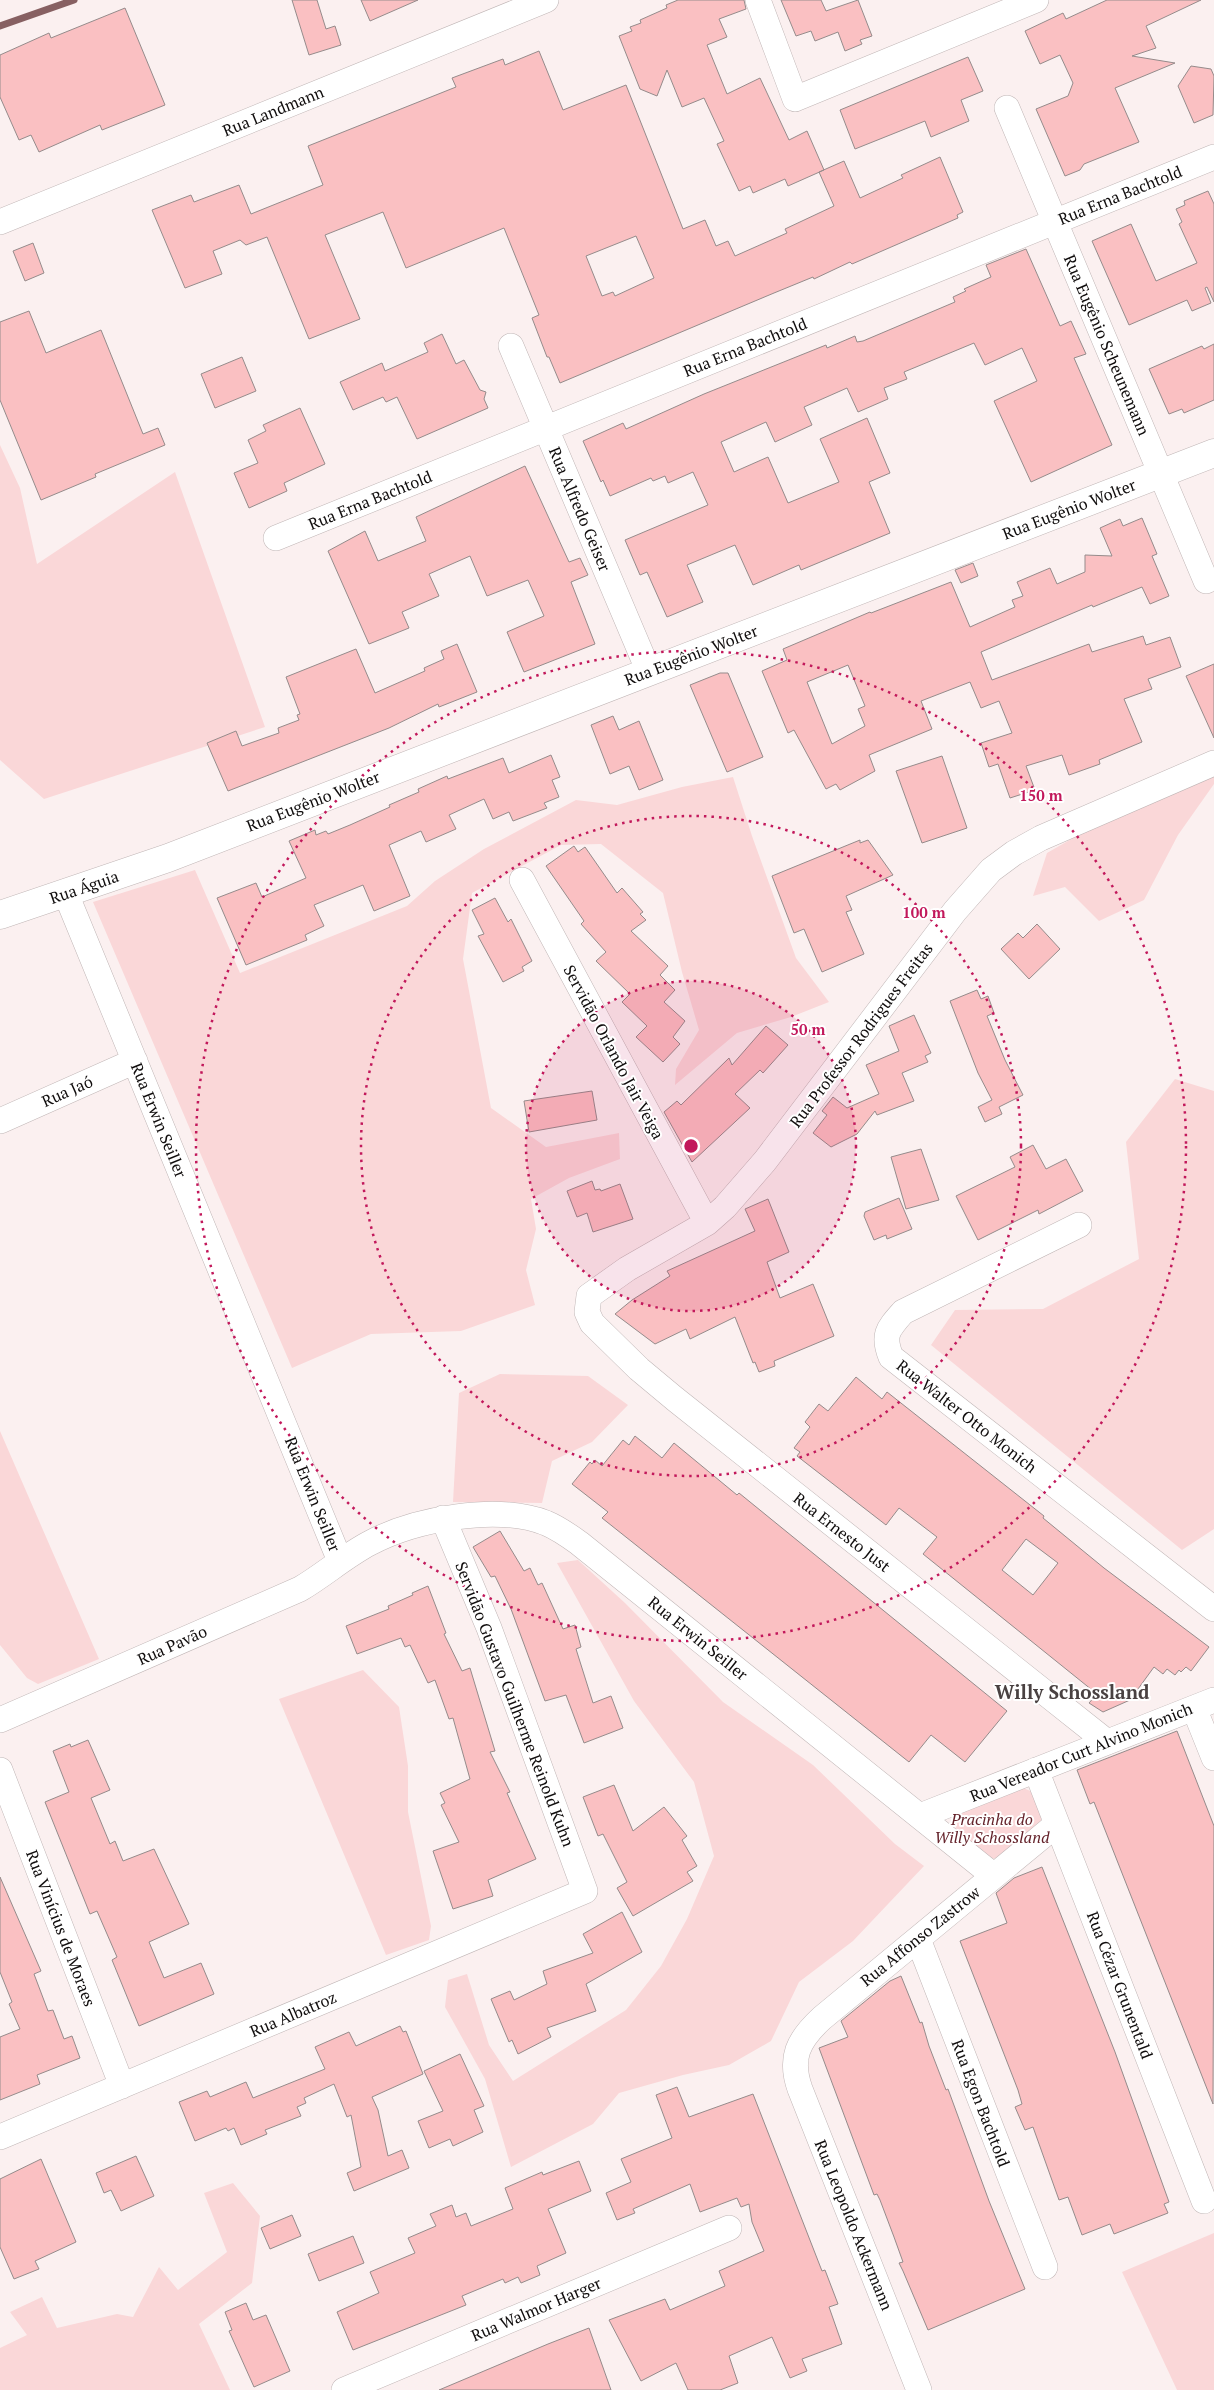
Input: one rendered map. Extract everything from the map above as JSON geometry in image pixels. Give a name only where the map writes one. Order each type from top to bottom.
[{"type":"street","name":"Rua Landmann","points":[[0,222],[546,0]]},
{"type":"street","points":[[758,0],[795,99],[1036,0]]},
{"type":"street","name":"Rua Eugênio Scheunemann","points":[[1007,108],[1206,581]]},
{"type":"street","name":"Rua Erna Bachtold","points":[[276,538],[1214,157]]},
{"type":"street","name":"Rua Alfredo Geiser","points":[[511,346],[649,672]]},
{"type":"street","name":"Rua Eugênio Wolter","points":[[168,858],[1214,453]]},
{"type":"street","name":"Rua Professor Rodrigues Freitas","points":[[587,1312],[590,1296],[605,1283],[707,1223],[725,1207],[765,1161],[955,911],[991,870],[1014,853],[1041,838],[1214,763]]},
{"type":"street","name":"Rua Águia","points":[[0,915],[168,858]]},
{"type":"street","name":"Servidão Orlando Jair Veiga","points":[[522,880],[707,1223]]},
{"type":"street","name":"Rua Erwin Seiller","points":[[66,894],[340,1561],[390,1533],[444,1518],[502,1516],[526,1518],[545,1523],[562,1531],[994,1876]]},
{"type":"street","name":"Rua Jaó","points":[[0,1121],[135,1061]]},
{"type":"street","name":"Rua Walter Otto Monich","points":[[1078,1225],[903,1312],[889,1328],[886,1343],[891,1357],[1214,1609]]},
{"type":"street","name":"Rua Ernesto Just","points":[[587,1312],[592,1323],[607,1339],[675,1399],[1107,1742]]},
{"type":"street","name":"Servidão Gustavo Guilherme Reinold Kuhn","points":[[444,1518],[489,1628],[585,1891]]},
{"type":"street","name":"Rua Pavão","points":[[0,1720],[300,1589],[318,1579],[340,1561]]},
{"type":"street","points":[[1204,1704],[1214,1758]]},
{"type":"street","name":"Rua Vereador Curt Alvino Monich","points":[[920,1816],[1204,1704]]},
{"type":"street","name":"Rua Vinícius de Moraes","points":[[0,1770],[122,2086]]},
{"type":"street","name":"Rua Cézar Grunentald","points":[[1036,1770],[1204,2201]]},
{"type":"street","name":"Rua Affonso Zastrow","points":[[795,2059],[812,2026],[1057,1824]]},
{"type":"street","name":"Rua Albatroz","points":[[0,2137],[585,1891]]},
{"type":"street","name":"Rua Egon Bachtold","points":[[918,1939],[1045,2267]]},
{"type":"street","name":"Rua Leopoldo Ackermann","points":[[795,2059],[794,2069],[800,2089],[919,2390]]},
{"type":"street","name":"Rua Walmor Harger","points":[[344,2390],[729,2228]]},
{"type":"green space","points":[[0,445],[20,488],[37,564],[175,472],[265,727],[44,799],[0,760]]},
{"type":"green space","points":[[1214,772],[1214,784],[1178,835],[1144,900],[1099,921],[1065,887],[1033,896],[1047,853],[1094,826]]},
{"type":"green space","points":[[733,777],[796,958],[829,1002],[791,1017],[737,1033],[675,1085],[676,1069],[699,1030],[682,972],[663,893],[601,844],[561,845],[472,893],[463,959],[491,1108],[546,1147],[619,1133],[620,1159],[569,1178],[531,1199],[536,1229],[526,1270],[535,1305],[461,1331],[371,1334],[292,1368],[93,902],[195,870],[240,973],[407,906],[435,881],[484,849],[576,800],[617,805],[682,787]]},
{"type":"green space","points":[[1175,1079],[1214,1091],[1214,1529],[1182,1550],[931,1345],[955,1310],[1043,1309],[1139,1259],[1126,1142]]},
{"type":"green space","points":[[500,1374],[588,1376],[628,1405],[592,1442],[552,1461],[542,1503],[453,1502],[459,1393]]},
{"type":"green space","points":[[0,1431],[99,1659],[38,1684],[27,1678],[0,1645]]},
{"type":"green space","points":[[578,1560],[625,1603],[723,1702],[813,1765],[895,1844],[924,1866],[853,1941],[799,1982],[771,2041],[729,2065],[683,2075],[619,2093],[593,2124],[511,2167],[485,2079],[445,2007],[448,1980],[467,1974],[489,2045],[513,2081],[626,2010],[661,1966],[687,1919],[714,1856],[694,1782],[634,1701],[557,1563]]},
{"type":"green space","points":[[363,1670],[399,1707],[408,1766],[408,1812],[431,1926],[429,1940],[386,1955],[279,1699]]},
{"type":"green space","name":"Pracinha do Willy Schossland","points":[[1023,1788],[1033,1792],[1041,1812],[1041,1821],[999,1858],[989,1859],[968,1844],[957,1832],[957,1818],[963,1810]]},
{"type":"green space","points":[[233,2183],[260,2216],[252,2283],[199,2324],[230,2390],[0,2390],[0,2348],[27,2335],[10,2312],[42,2297],[57,2328],[117,2314],[133,2317],[159,2267],[178,2290],[227,2252],[204,2193]]},
{"type":"green space","points":[[1214,2233],[1214,2390],[1177,2390],[1122,2272]]},
{"type":"building","points":[[292,0],[317,0],[326,29],[335,26],[341,45],[309,55]]},
{"type":"building","points":[[361,0],[418,0],[370,21]]},
{"type":"building","points":[[678,0],[744,0],[746,9],[719,19],[727,37],[707,45],[727,94],[760,78],[789,140],[807,131],[824,170],[788,186],[785,179],[753,193],[750,186],[739,191],[717,144],[724,141],[704,98],[682,107],[667,70],[657,96],[640,89],[619,36],[632,31],[630,27],[641,23],[640,20],[667,8],[666,5]]},
{"type":"building","points":[[781,0],[821,0],[826,11],[858,0],[872,36],[860,40],[862,44],[845,51],[838,32],[815,41],[811,31],[796,36]]},
{"type":"building","points":[[1107,0],[1201,0],[1146,26],[1156,48],[1132,56],[1175,63],[1115,88],[1139,142],[1084,164],[1080,170],[1065,176],[1036,109],[1068,96],[1073,83],[1060,55],[1040,64],[1025,31],[1063,13],[1066,19]]},
{"type":"building","points":[[125,8],[165,105],[102,130],[100,125],[39,152],[31,135],[19,140],[0,97],[0,55],[49,33],[51,38]]},
{"type":"building","points":[[539,51],[563,110],[626,85],[683,229],[705,220],[716,246],[728,241],[735,256],[787,233],[785,229],[834,206],[819,172],[844,161],[860,198],[903,178],[901,175],[940,157],[963,212],[957,215],[958,218],[852,264],[850,262],[814,279],[813,277],[560,383],[549,357],[547,357],[532,318],[539,315],[504,228],[406,268],[383,212],[325,235],[360,319],[309,339],[267,237],[246,245],[240,240],[213,251],[222,274],[185,288],[152,210],[191,195],[194,202],[239,185],[251,214],[323,185],[308,146],[456,87],[452,78],[503,59],[505,65]],"holes":[[[636,236],[654,278],[615,296],[613,292],[602,296],[586,256]]]},
{"type":"building","points":[[968,57],[983,91],[961,100],[969,121],[931,137],[925,121],[855,149],[840,110]]},
{"type":"building","points":[[1191,66],[1211,69],[1214,76],[1213,115],[1194,123],[1178,86]]},
{"type":"building","points":[[1208,191],[1214,204],[1214,302],[1207,287],[1205,288],[1211,303],[1192,311],[1187,300],[1129,325],[1092,241],[1131,224],[1156,281],[1197,263],[1179,224],[1182,222],[1176,209],[1185,205],[1184,201]]},
{"type":"building","points":[[33,243],[44,273],[25,281],[13,251]]},
{"type":"building","points":[[1026,249],[1060,326],[1071,321],[1086,354],[1074,358],[1112,445],[1031,482],[994,401],[1037,381],[1022,348],[985,365],[974,343],[904,372],[907,379],[884,388],[888,399],[858,412],[847,388],[804,407],[812,425],[775,442],[766,422],[721,442],[734,472],[768,457],[788,503],[839,482],[820,439],[867,418],[890,473],[869,482],[890,533],[801,570],[799,565],[753,585],[735,545],[687,565],[703,602],[667,617],[647,572],[640,575],[625,540],[708,505],[693,472],[668,483],[665,476],[653,481],[651,478],[610,496],[603,480],[601,482],[583,441],[623,423],[626,429],[704,394],[826,345],[827,348],[855,336],[857,342],[863,341],[955,302],[953,297],[966,291],[964,289],[991,277],[986,265]]},
{"type":"building","points":[[29,311],[46,353],[101,330],[143,434],[158,428],[165,445],[95,474],[96,477],[41,500],[0,400],[0,322]]},
{"type":"building","points":[[442,334],[456,364],[464,360],[480,390],[486,392],[484,399],[488,408],[417,439],[397,397],[386,402],[383,397],[353,410],[340,382],[382,363],[385,371],[428,352],[424,343]]},
{"type":"building","points":[[1214,344],[1214,400],[1184,413],[1182,409],[1169,414],[1149,369],[1202,346],[1204,349]]},
{"type":"building","points":[[242,357],[256,391],[215,408],[201,374]]},
{"type":"building","points":[[300,408],[325,464],[284,483],[287,491],[249,508],[234,473],[258,463],[248,440],[266,431],[263,425]]},
{"type":"building","points":[[525,466],[569,562],[580,558],[588,575],[571,582],[595,644],[524,672],[507,632],[544,616],[528,580],[487,596],[470,556],[429,574],[439,596],[402,612],[409,628],[369,644],[328,551],[365,531],[378,561],[426,541],[416,517]]},
{"type":"building","points":[[1142,518],[1157,554],[1152,556],[1169,596],[1150,604],[1142,587],[1093,607],[1092,605],[981,652],[992,680],[1089,644],[1092,652],[1143,636],[1146,645],[1170,637],[1181,667],[1148,679],[1152,689],[1124,699],[1142,742],[1099,760],[1100,764],[1069,775],[1062,755],[1026,766],[1035,790],[1010,798],[998,764],[989,767],[981,743],[1012,733],[999,701],[981,708],[970,682],[921,701],[932,729],[869,755],[875,771],[840,790],[836,784],[826,789],[794,730],[788,733],[762,671],[787,660],[783,649],[870,612],[951,582],[970,627],[1015,607],[1012,600],[1023,596],[1017,582],[1050,568],[1057,584],[1085,572],[1085,555],[1112,556],[1100,528],[1120,519],[1123,526]],"holes":[[[848,665],[865,706],[858,709],[865,726],[832,744],[807,682]]]},
{"type":"building","points":[[973,563],[978,576],[961,583],[955,570]]},
{"type":"building","points":[[457,644],[477,692],[439,707],[438,704],[389,728],[228,791],[207,743],[236,731],[242,746],[279,733],[278,728],[299,720],[297,715],[300,714],[286,677],[356,649],[375,693],[425,671],[424,668],[444,659],[441,651]]},
{"type":"building","points":[[1214,664],[1214,738],[1186,676]]},
{"type":"building","points":[[720,673],[728,673],[763,757],[727,772],[690,685]]},
{"type":"building","points":[[613,716],[619,730],[639,721],[663,780],[639,790],[629,766],[610,774],[591,725]]},
{"type":"building","points":[[551,755],[560,777],[552,780],[559,797],[544,803],[547,808],[513,821],[509,812],[493,819],[484,799],[449,815],[456,829],[426,842],[421,831],[389,845],[410,896],[374,911],[363,885],[314,905],[324,926],[305,935],[307,940],[246,965],[217,898],[256,883],[262,897],[306,878],[289,841],[315,830],[316,835],[326,831],[328,834],[350,825],[390,807],[389,805],[419,792],[418,789],[447,776],[448,779],[503,758],[509,773]]},
{"type":"building","points":[[942,756],[967,828],[922,843],[896,771]]},
{"type":"building","points":[[860,840],[860,843],[868,840],[893,875],[846,896],[852,910],[846,912],[864,954],[822,972],[804,929],[794,933],[772,876]]},
{"type":"building","points":[[574,846],[578,852],[585,847],[617,893],[622,888],[643,912],[640,914],[646,920],[631,931],[668,966],[660,975],[675,990],[664,1002],[685,1021],[673,1037],[680,1044],[663,1062],[636,1037],[647,1026],[622,1002],[630,994],[596,961],[606,952],[581,924],[584,921],[546,866]]},
{"type":"building","points":[[495,898],[508,922],[511,919],[532,961],[522,967],[524,971],[503,982],[478,936],[484,934],[472,910]]},
{"type":"building","points":[[1037,924],[1060,949],[1029,979],[1001,949],[1018,933],[1023,938]]},
{"type":"building","points":[[977,990],[981,999],[988,996],[994,1013],[987,1016],[1005,1060],[1023,1095],[999,1107],[1002,1114],[985,1122],[978,1107],[992,1100],[978,1073],[950,1001]]},
{"type":"building","points":[[914,1015],[931,1053],[925,1056],[928,1062],[902,1073],[914,1101],[877,1115],[875,1111],[857,1134],[831,1147],[813,1133],[827,1115],[822,1111],[833,1097],[847,1108],[879,1094],[866,1065],[899,1051],[889,1026]]},
{"type":"building","points":[[766,1026],[788,1045],[763,1073],[760,1070],[735,1094],[750,1108],[692,1162],[664,1112],[677,1101],[681,1105],[729,1058],[732,1065]]},
{"type":"building","points":[[592,1091],[597,1120],[529,1132],[524,1101]]},
{"type":"building","points":[[1033,1145],[1046,1169],[1066,1159],[1083,1191],[1039,1214],[1038,1210],[978,1240],[956,1196],[1015,1167],[1010,1157]]},
{"type":"building","points":[[921,1149],[939,1200],[906,1209],[891,1157]]},
{"type":"building","points":[[592,1181],[595,1190],[600,1189],[601,1191],[620,1184],[633,1219],[593,1232],[587,1213],[577,1217],[567,1191]]},
{"type":"building","points":[[899,1198],[912,1229],[887,1239],[886,1235],[874,1240],[864,1216],[865,1212]]},
{"type":"building","points":[[768,1199],[789,1252],[767,1262],[780,1298],[813,1284],[834,1336],[774,1361],[775,1366],[759,1372],[755,1362],[753,1363],[735,1317],[690,1339],[686,1329],[655,1344],[615,1314],[632,1300],[670,1276],[667,1271],[755,1231],[745,1209]]},
{"type":"building","points":[[856,1377],[882,1399],[887,1392],[1044,1516],[1043,1518],[1104,1568],[1209,1647],[1191,1671],[1186,1667],[1181,1672],[1179,1670],[1175,1675],[1167,1669],[1163,1674],[1154,1667],[1130,1700],[1103,1712],[1089,1703],[1097,1694],[923,1554],[937,1537],[899,1508],[886,1525],[797,1456],[800,1452],[794,1448],[810,1427],[805,1422],[819,1404],[828,1411]],"holes":[[[1026,1539],[1058,1563],[1033,1595],[1002,1570]]]},
{"type":"building","points":[[635,1436],[662,1458],[674,1443],[737,1495],[739,1493],[1007,1711],[965,1762],[931,1735],[909,1762],[602,1518],[608,1512],[572,1484],[590,1462],[592,1464],[595,1460],[602,1466],[623,1440],[629,1445]]},
{"type":"building","points":[[500,1531],[524,1571],[530,1568],[538,1585],[542,1583],[563,1629],[575,1625],[581,1647],[576,1649],[593,1703],[611,1696],[623,1728],[584,1743],[566,1695],[545,1701],[511,1609],[495,1576],[491,1577],[473,1547]]},
{"type":"building","points":[[428,1586],[446,1633],[444,1634],[462,1671],[470,1668],[495,1751],[490,1752],[510,1792],[507,1793],[536,1859],[488,1880],[493,1896],[453,1909],[433,1851],[459,1842],[441,1805],[445,1803],[440,1793],[470,1779],[453,1718],[449,1719],[435,1680],[428,1683],[410,1645],[405,1647],[401,1638],[357,1654],[346,1626],[389,1609],[388,1606]]},
{"type":"building","points":[[1177,1731],[1214,1826],[1213,2104],[1094,1802],[1090,1804],[1077,1770]]},
{"type":"building","points":[[88,1740],[110,1790],[91,1798],[110,1844],[115,1841],[123,1861],[154,1849],[189,1924],[149,1942],[164,1978],[201,1963],[214,1994],[139,2026],[112,1960],[117,1957],[97,1911],[90,1914],[45,1802],[69,1792],[53,1751],[70,1744],[71,1747]]},
{"type":"building","points":[[614,1785],[633,1831],[664,1807],[687,1836],[682,1840],[697,1866],[687,1872],[693,1881],[633,1916],[617,1888],[627,1882],[603,1834],[598,1836],[583,1797]]},
{"type":"building","points":[[1042,1867],[1115,2052],[1169,2202],[1164,2204],[1168,2213],[1114,2234],[1110,2224],[1082,2235],[1068,2197],[1059,2200],[1033,2127],[1025,2130],[1015,2107],[1022,2104],[1018,2090],[960,1941],[1007,1923],[996,1893],[1014,1878]]},
{"type":"building","points":[[0,1877],[41,1971],[34,1974],[48,2011],[53,2010],[64,2039],[72,2036],[80,2058],[37,2075],[40,2084],[0,2100],[0,2037],[20,2029],[9,2004],[12,2002],[0,1972]]},
{"type":"building","points":[[622,1912],[642,1952],[586,1984],[596,2011],[547,2028],[551,2037],[518,2054],[512,2040],[509,2042],[491,1999],[510,1991],[514,2000],[547,1984],[543,1971],[593,1953],[583,1934]]},
{"type":"building","points":[[901,1976],[920,2023],[922,2022],[929,2046],[946,2090],[948,2089],[989,2201],[1025,2289],[928,2330],[899,2263],[903,2262],[894,2237],[880,2200],[877,2194],[874,2195],[819,2048],[848,2037],[841,2021],[890,1981]]},
{"type":"building","points":[[400,2026],[403,2032],[406,2031],[423,2074],[372,2097],[378,2110],[388,2156],[402,2150],[409,2168],[354,2191],[347,2173],[361,2167],[351,2115],[347,2117],[334,2084],[304,2098],[306,2103],[297,2107],[301,2116],[265,2130],[267,2134],[241,2145],[234,2128],[228,2131],[226,2128],[195,2141],[179,2102],[207,2091],[210,2097],[246,2082],[253,2098],[325,2069],[315,2047],[349,2032],[356,2046]]},
{"type":"building","points":[[460,2054],[484,2106],[474,2110],[483,2132],[453,2146],[450,2139],[429,2148],[418,2121],[443,2111],[424,2071]]},
{"type":"building","points":[[677,2087],[689,2117],[753,2094],[822,2271],[825,2270],[838,2304],[829,2307],[842,2344],[802,2359],[807,2371],[790,2378],[772,2337],[729,2356],[738,2383],[720,2390],[688,2390],[676,2363],[641,2381],[609,2320],[665,2299],[670,2310],[725,2286],[719,2271],[764,2251],[752,2222],[749,2204],[741,2207],[737,2198],[700,2212],[690,2184],[633,2209],[635,2213],[617,2220],[606,2193],[631,2182],[621,2159],[672,2138],[656,2095]]},
{"type":"building","points":[[136,2156],[154,2196],[121,2211],[111,2190],[104,2193],[96,2173]]},
{"type":"building","points":[[41,2159],[76,2242],[35,2261],[39,2269],[14,2279],[0,2247],[0,2179]]},
{"type":"building","points":[[579,2161],[591,2191],[548,2209],[566,2253],[537,2266],[540,2275],[521,2283],[518,2277],[505,2283],[503,2279],[462,2296],[466,2305],[353,2350],[337,2312],[379,2293],[370,2272],[415,2253],[408,2238],[436,2226],[430,2214],[452,2205],[456,2217],[466,2213],[471,2226],[513,2209],[505,2188],[542,2172],[543,2175]]},
{"type":"building","points":[[292,2215],[301,2236],[270,2249],[261,2228]]},
{"type":"building","points":[[353,2236],[364,2263],[319,2281],[308,2254]]},
{"type":"building","points":[[246,2303],[253,2320],[266,2315],[290,2371],[254,2387],[229,2331],[232,2330],[225,2312]]},
{"type":"building","points":[[589,2328],[611,2390],[439,2390],[548,2344]]},
{"type":"waterway","points":[[0,26],[74,0]]},
{"type":"district","name":"Willy Schossland","points":[[1072,1692]]}]
